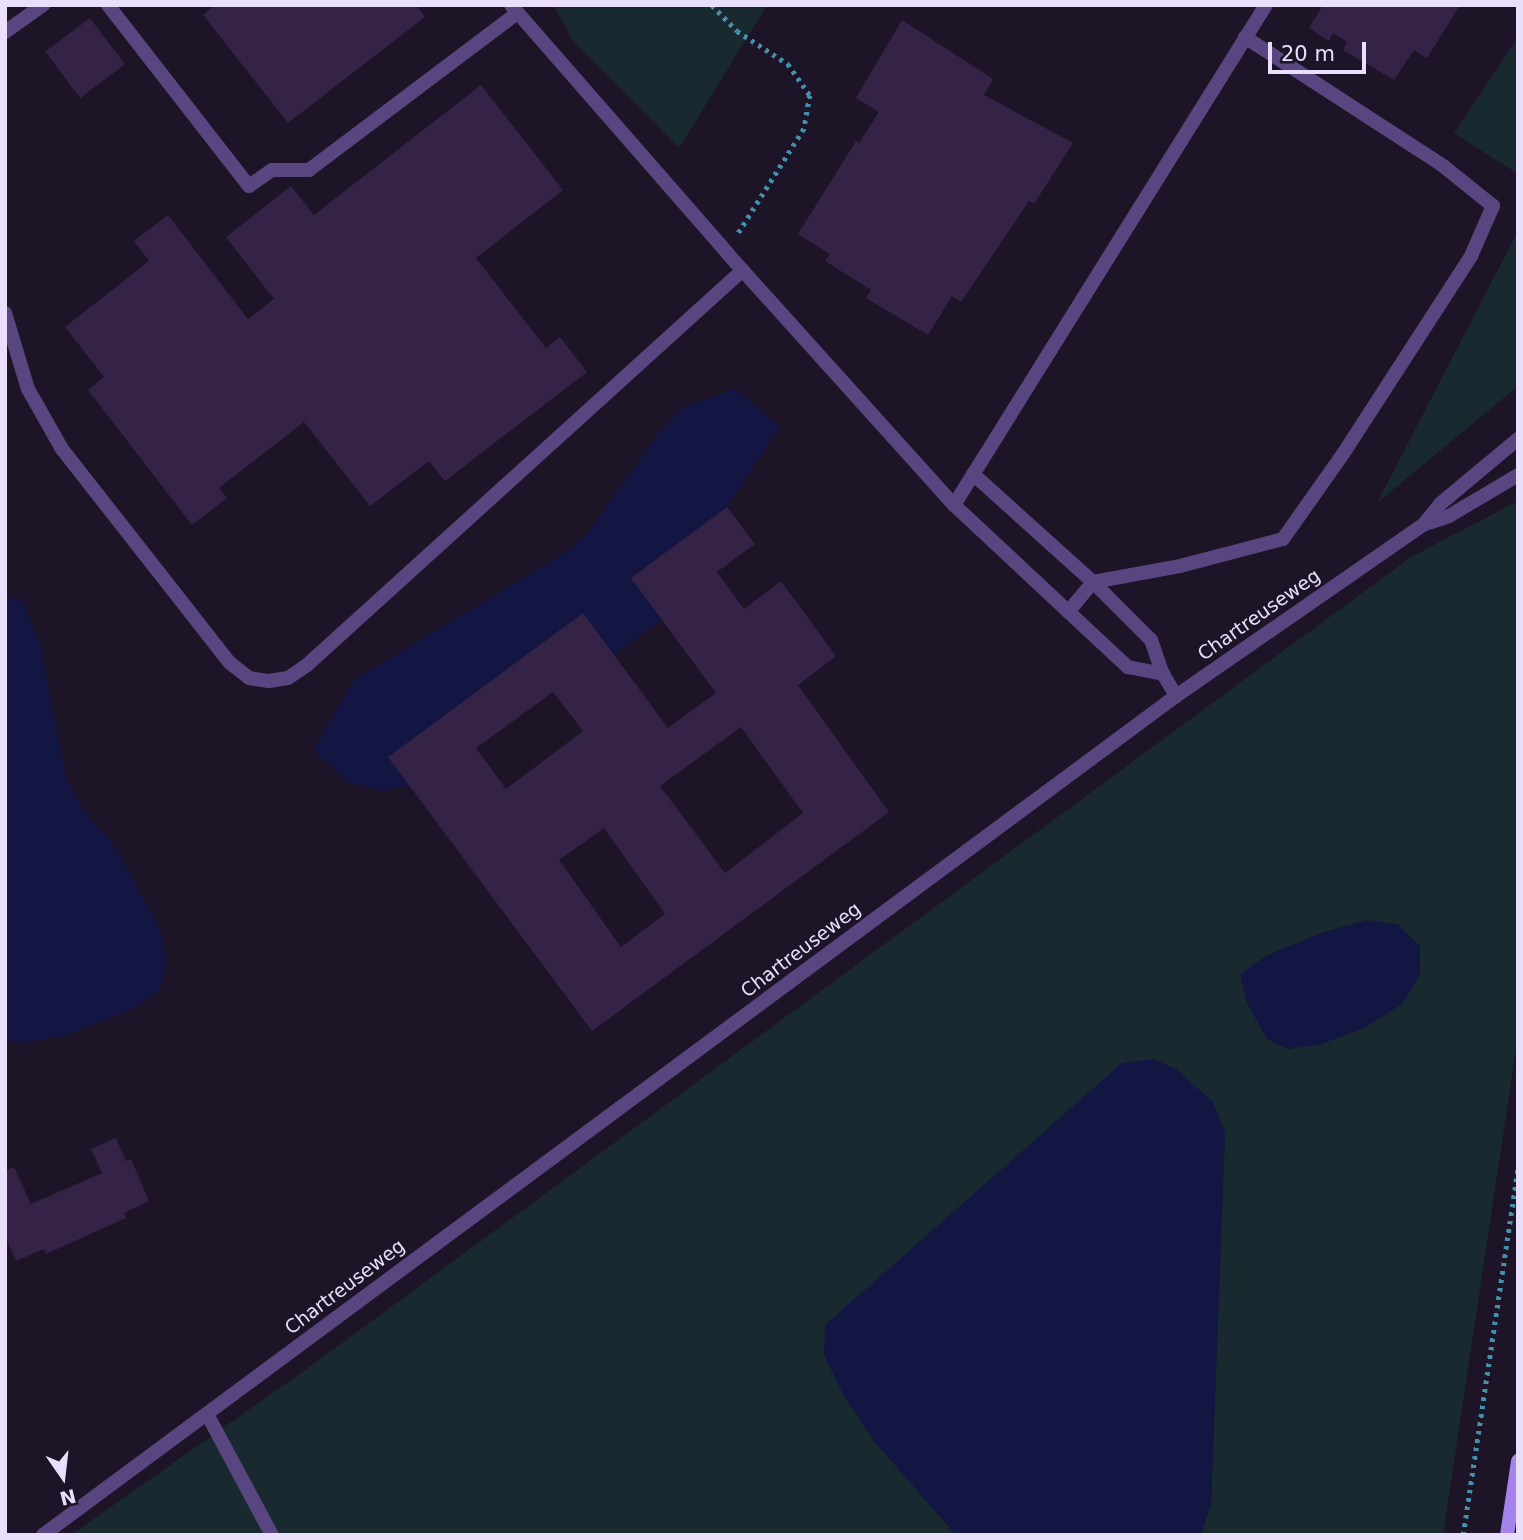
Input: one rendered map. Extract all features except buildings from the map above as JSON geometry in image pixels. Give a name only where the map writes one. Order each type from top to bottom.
[{"type":"main road","points":[[1507,1535],[1518,1461]]},
{"type":"street","points":[[5,32],[43,5]]},
{"type":"street","points":[[108,5],[249,186],[272,170],[309,170],[514,9],[727,253],[954,505],[1128,667],[1163,674]]},
{"type":"street","points":[[954,505],[1266,5]]},
{"type":"street","points":[[1068,612],[1093,582],[1180,566],[1283,539],[1343,454],[1471,256],[1493,205],[1442,165],[1245,37]]},
{"type":"street","points":[[5,313],[28,389],[61,449],[230,663],[249,678],[269,681],[288,678],[307,664],[743,270]]},
{"type":"street","name":"Chartreuseweg","points":[[43,1535],[1176,696],[1424,524],[1440,504],[1518,439]]},
{"type":"street","points":[[973,474],[1093,582],[1151,640],[1163,674],[1176,696]]},
{"type":"street","name":"Chartreuseweg","points":[[1424,524],[1449,516],[1518,475]]},
{"type":"street","points":[[206,1414],[272,1535]]},
{"type":"path","points":[[712,5],[737,32],[788,64],[810,95],[804,129],[727,253]]},
{"type":"path","points":[[1463,1535],[1518,1169]]},
{"type":"shaded area","points":[[553,5],[767,5],[679,148],[573,41]]},
{"type":"shaded area","points":[[1518,37],[1518,174],[1454,133]]},
{"type":"shaded area","points":[[1518,231],[1518,386],[1377,503]]},
{"type":"shaded area","points":[[735,389],[780,427],[727,507],[631,577],[662,620],[614,655],[583,613],[409,785],[384,791],[350,783],[313,751],[354,680],[569,550],[589,531],[660,431],[683,407]]},
{"type":"shaded area","points":[[1518,501],[1518,1036],[1443,1535],[1201,1535],[1211,1502],[1225,1133],[843,1394],[875,1442],[956,1535],[71,1535],[308,1368],[1411,557]],"holes":[[[1367,920],[1398,925],[1366,1027],[1321,1044],[1288,1049],[1266,956],[1322,933]]]},
{"type":"shaded area","points":[[5,596],[22,601],[39,640],[66,778],[83,810],[114,845],[160,928],[167,964],[159,991],[131,1010],[64,1036],[22,1043],[5,1040]]},
{"type":"shaded area","points":[[1367,920],[1398,925],[1420,946],[1420,975],[1402,1004],[1366,1027],[1321,1044],[1288,1049],[1267,1039],[1247,1003],[1240,974],[1266,956],[1322,933]]},
{"type":"shaded area","points":[[1153,1059],[1176,1069],[1213,1102],[1225,1133],[1211,1503],[1201,1535],[956,1535],[875,1442],[843,1394],[824,1355],[825,1325],[1122,1063]]}]
